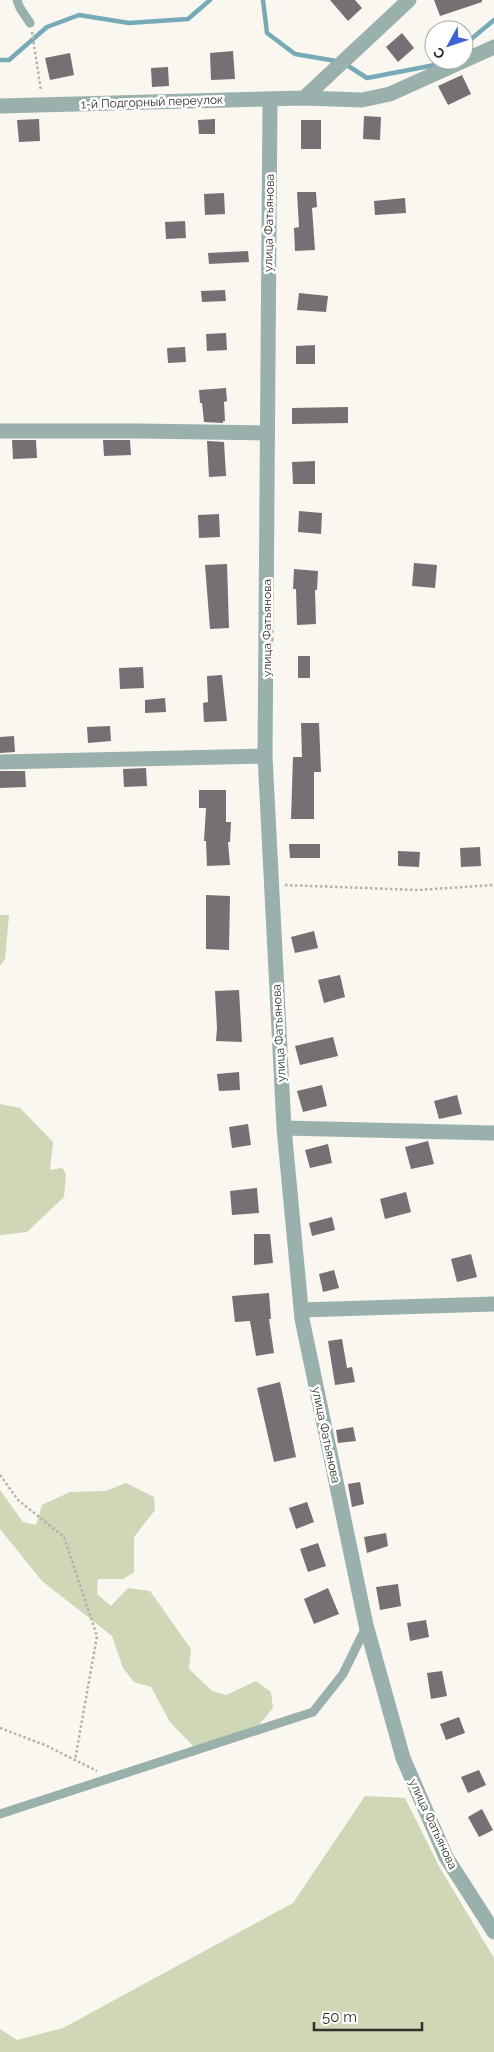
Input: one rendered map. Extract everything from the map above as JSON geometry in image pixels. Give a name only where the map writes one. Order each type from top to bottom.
[{"type":"street","points":[[304,98],[409,0]]},
{"type":"street","name":"1-й Подгорный переулок","points":[[0,106],[304,98],[362,100],[390,94],[494,47]]},
{"type":"street","name":"улица Фатьянова","points":[[270,99],[265,756],[284,1128],[301,1310],[366,1625],[403,1758],[446,1857],[494,1932]]},
{"type":"street","points":[[0,431],[266,433]]},
{"type":"street","points":[[0,762],[265,756]]},
{"type":"street","points":[[284,1128],[494,1133]]},
{"type":"street","points":[[301,1310],[494,1304]]},
{"type":"lane","points":[[17,0],[30,23]]},
{"type":"lane","points":[[0,1814],[313,1712],[343,1674],[366,1625]]},
{"type":"path","points":[[30,23],[43,105]]},
{"type":"path","points":[[271,885],[416,890],[494,885]]},
{"type":"path","points":[[0,1476],[18,1500],[64,1537],[97,1636],[74,1760]]},
{"type":"path","points":[[0,1728],[45,1745],[74,1760],[115,1777]]},
{"type":"green space","points":[[0,915],[9,915],[5,959],[0,966]]},
{"type":"green space","points":[[0,1104],[20,1108],[53,1142],[50,1170],[62,1168],[66,1174],[64,1197],[27,1232],[0,1235]]},
{"type":"green space","points":[[126,1483],[154,1497],[155,1510],[134,1537],[134,1572],[123,1579],[98,1579],[97,1594],[111,1606],[128,1588],[150,1591],[191,1649],[189,1669],[212,1691],[226,1695],[256,1681],[271,1692],[273,1708],[258,1726],[195,1748],[170,1722],[151,1687],[134,1682],[123,1668],[112,1636],[42,1581],[0,1529],[0,1490],[23,1522],[36,1525],[42,1505],[70,1492],[106,1491]]},
{"type":"green space","points":[[365,1796],[405,1798],[440,1868],[494,1958],[494,2052],[0,2052],[0,2029],[17,2040],[63,2028],[293,1903]]},
{"type":"building","points":[[330,0],[355,0],[362,8],[348,21]]},
{"type":"building","points":[[434,0],[482,0],[482,2],[440,16]]},
{"type":"building","points":[[402,33],[414,48],[398,62],[386,47]]},
{"type":"building","points":[[233,51],[235,79],[211,80],[210,53]]},
{"type":"building","points":[[70,53],[74,75],[50,80],[45,58]]},
{"type":"building","points":[[168,67],[169,86],[152,87],[151,68]]},
{"type":"building","points":[[462,75],[471,94],[448,105],[438,86]]},
{"type":"building","points":[[364,116],[381,117],[380,140],[363,139]]},
{"type":"building","points":[[39,119],[40,141],[19,142],[17,120]]},
{"type":"building","points":[[215,119],[215,134],[199,134],[198,120]]},
{"type":"building","points":[[301,120],[321,120],[321,149],[301,149]]},
{"type":"building","points":[[297,192],[316,192],[317,207],[312,208],[315,250],[295,251],[294,228],[299,227]]},
{"type":"building","points":[[224,193],[225,214],[205,215],[204,194]]},
{"type":"building","points":[[405,198],[406,213],[375,215],[374,201]]},
{"type":"building","points":[[185,221],[186,238],[166,239],[165,222]]},
{"type":"building","points":[[248,251],[249,262],[209,264],[208,253]]},
{"type":"building","points":[[225,290],[226,301],[202,302],[201,291]]},
{"type":"building","points":[[299,293],[328,296],[326,312],[297,310]]},
{"type":"building","points":[[226,333],[227,350],[207,351],[206,334]]},
{"type":"building","points":[[315,345],[315,364],[296,364],[296,346]]},
{"type":"building","points":[[185,347],[186,362],[168,363],[167,348]]},
{"type":"building","points":[[226,388],[227,401],[224,402],[225,421],[223,423],[204,422],[199,390]]},
{"type":"building","points":[[348,407],[348,423],[292,424],[292,408]]},
{"type":"building","points":[[12,440],[36,440],[37,458],[13,459]]},
{"type":"building","points":[[103,440],[130,440],[131,455],[104,456]]},
{"type":"building","points":[[207,441],[224,442],[226,476],[209,477]]},
{"type":"building","points":[[315,461],[315,484],[293,484],[292,462]]},
{"type":"building","points":[[299,511],[322,513],[321,534],[298,532]]},
{"type":"building","points":[[219,514],[220,537],[199,538],[198,515]]},
{"type":"building","points":[[414,563],[437,565],[435,588],[412,586]]},
{"type":"building","points":[[227,564],[229,628],[210,629],[205,565]]},
{"type":"building","points":[[294,569],[318,571],[317,590],[315,590],[316,624],[297,625],[296,589],[293,589]]},
{"type":"building","points":[[298,656],[310,656],[310,678],[298,678]]},
{"type":"building","points":[[143,667],[144,688],[120,689],[119,668]]},
{"type":"building","points":[[222,675],[227,721],[204,722],[203,703],[208,702],[207,676]]},
{"type":"building","points":[[165,698],[166,712],[145,713],[145,700]]},
{"type":"building","points":[[301,723],[319,723],[321,772],[314,772],[314,819],[291,819],[293,757],[302,757]]},
{"type":"building","points":[[110,726],[111,741],[88,743],[87,727]]},
{"type":"building","points":[[14,736],[15,752],[0,753],[0,737]]},
{"type":"building","points":[[146,768],[147,786],[124,787],[123,769]]},
{"type":"building","points":[[0,771],[25,771],[26,787],[0,788]]},
{"type":"building","points":[[199,790],[226,790],[226,822],[231,822],[230,842],[228,842],[230,865],[207,866],[206,841],[204,841],[206,808],[199,808]]},
{"type":"building","points":[[289,844],[320,844],[320,858],[290,858]]},
{"type":"building","points":[[480,847],[481,866],[461,867],[460,848]]},
{"type":"building","points":[[398,851],[420,852],[419,867],[398,866]]},
{"type":"building","points":[[206,895],[230,896],[229,950],[206,949]]},
{"type":"building","points":[[314,931],[318,948],[295,953],[291,937]]},
{"type":"building","points":[[340,975],[345,997],[324,1003],[318,980]]},
{"type":"building","points":[[239,990],[242,1042],[216,1041],[215,991]]},
{"type":"building","points":[[333,1037],[338,1056],[300,1065],[295,1046]]},
{"type":"building","points":[[239,1072],[240,1090],[219,1091],[217,1074]]},
{"type":"building","points":[[322,1085],[327,1106],[303,1112],[297,1091]]},
{"type":"building","points":[[457,1095],[462,1114],[439,1119],[434,1101]]},
{"type":"building","points":[[248,1124],[251,1145],[232,1148],[229,1127]]},
{"type":"building","points":[[428,1141],[434,1164],[411,1169],[405,1147]]},
{"type":"building","points":[[328,1144],[332,1163],[310,1168],[305,1150]]},
{"type":"building","points":[[257,1188],[259,1213],[232,1215],[230,1191]]},
{"type":"building","points":[[406,1192],[411,1212],[385,1219],[380,1199]]},
{"type":"building","points":[[332,1217],[335,1230],[312,1236],[309,1223]]},
{"type":"building","points":[[254,1234],[270,1234],[273,1263],[254,1265]]},
{"type":"building","points":[[471,1254],[477,1277],[457,1282],[451,1259]]},
{"type":"building","points":[[334,1270],[339,1288],[323,1292],[319,1274]]},
{"type":"building","points":[[269,1293],[271,1319],[269,1319],[274,1353],[256,1356],[250,1321],[235,1322],[232,1296]]},
{"type":"building","points":[[342,1339],[347,1368],[352,1367],[355,1382],[335,1385],[328,1341]]},
{"type":"building","points":[[280,1382],[296,1457],[274,1462],[257,1388]]},
{"type":"building","points":[[353,1427],[356,1441],[338,1443],[336,1430]]},
{"type":"building","points":[[360,1482],[364,1504],[352,1507],[348,1484]]},
{"type":"building","points":[[307,1502],[314,1522],[296,1529],[289,1508]]},
{"type":"building","points":[[386,1533],[388,1546],[367,1553],[364,1537]]},
{"type":"building","points":[[318,1543],[326,1566],[308,1572],[300,1549]]},
{"type":"building","points":[[398,1584],[401,1606],[380,1610],[376,1587]]},
{"type":"building","points":[[328,1588],[339,1614],[314,1624],[304,1599]]},
{"type":"building","points":[[426,1620],[429,1637],[410,1641],[407,1623]]},
{"type":"building","points":[[442,1671],[447,1696],[431,1699],[427,1673]]},
{"type":"building","points":[[459,1717],[465,1733],[446,1740],[440,1724]]},
{"type":"building","points":[[479,1770],[486,1785],[468,1793],[461,1777]]},
{"type":"building","points":[[482,1809],[493,1830],[479,1837],[468,1817]]},
{"type":"waterway","points":[[0,60],[9,60],[47,27],[79,15],[129,23],[188,19],[210,0]]},
{"type":"waterway","points":[[263,0],[267,33],[295,54],[342,62],[367,78],[424,67]]},
{"type":"waterway","points":[[474,37],[494,20]]}]
